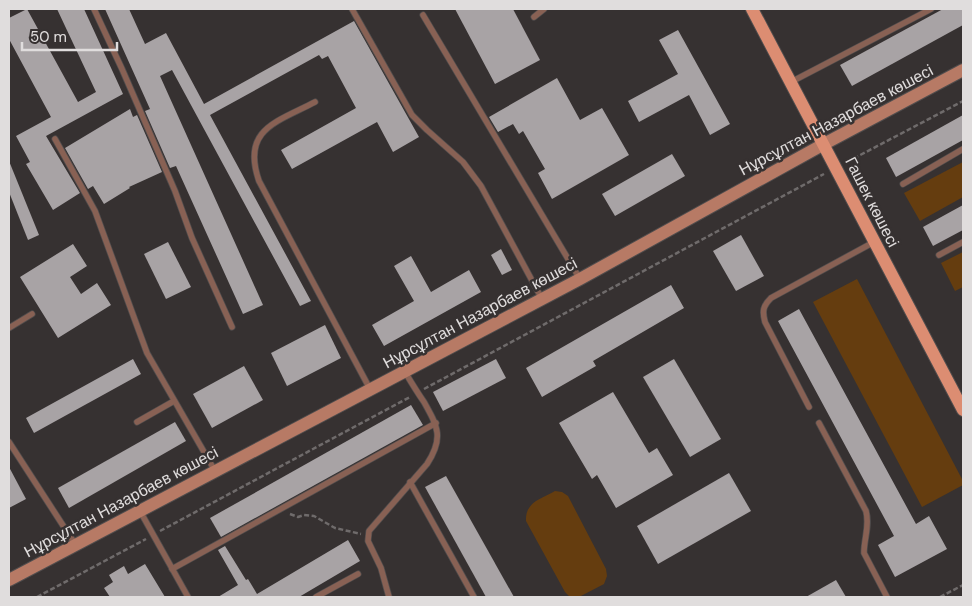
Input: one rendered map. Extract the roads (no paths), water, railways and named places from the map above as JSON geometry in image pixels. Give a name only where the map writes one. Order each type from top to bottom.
[{"type":"main road","name":"Гашек көшесі","points":[[755,10],[963,410]]},
{"type":"main road","name":"Нұрсұлтан Назарбаев көшесі","points":[[9,580],[580,279],[824,144],[963,70]]},
{"type":"lane","points":[[94,9],[122,69],[192,238],[232,327]]},
{"type":"lane","points":[[352,9],[412,115],[463,162],[481,186],[542,299]]},
{"type":"lane","points":[[534,18],[544,9]]},
{"type":"lane","points":[[791,82],[931,9]]},
{"type":"lane","points":[[423,15],[580,279]]},
{"type":"lane","points":[[315,102],[266,128],[255,143],[254,163],[259,181],[370,389]]},
{"type":"lane","points":[[55,140],[95,211],[146,353],[215,471]]},
{"type":"lane","points":[[903,184],[963,150]]},
{"type":"lane","points":[[809,406],[765,322],[764,306],[771,298],[874,242]]},
{"type":"lane","points":[[939,255],[963,242]]},
{"type":"lane","points":[[9,328],[32,314]]},
{"type":"lane","points":[[389,597],[386,582],[368,541],[370,527],[420,472],[433,454],[438,436],[436,423],[405,371]]},
{"type":"lane","points":[[136,422],[174,401]]},
{"type":"lane","points":[[172,569],[284,509],[436,423]]},
{"type":"lane","points":[[819,423],[866,511],[869,519],[864,553],[888,597]]},
{"type":"lane","points":[[9,442],[11,451],[76,544]]},
{"type":"lane","points":[[410,482],[474,597]]},
{"type":"lane","points":[[140,510],[188,597]]},
{"type":"lane","points":[[316,597],[358,574]]}]
